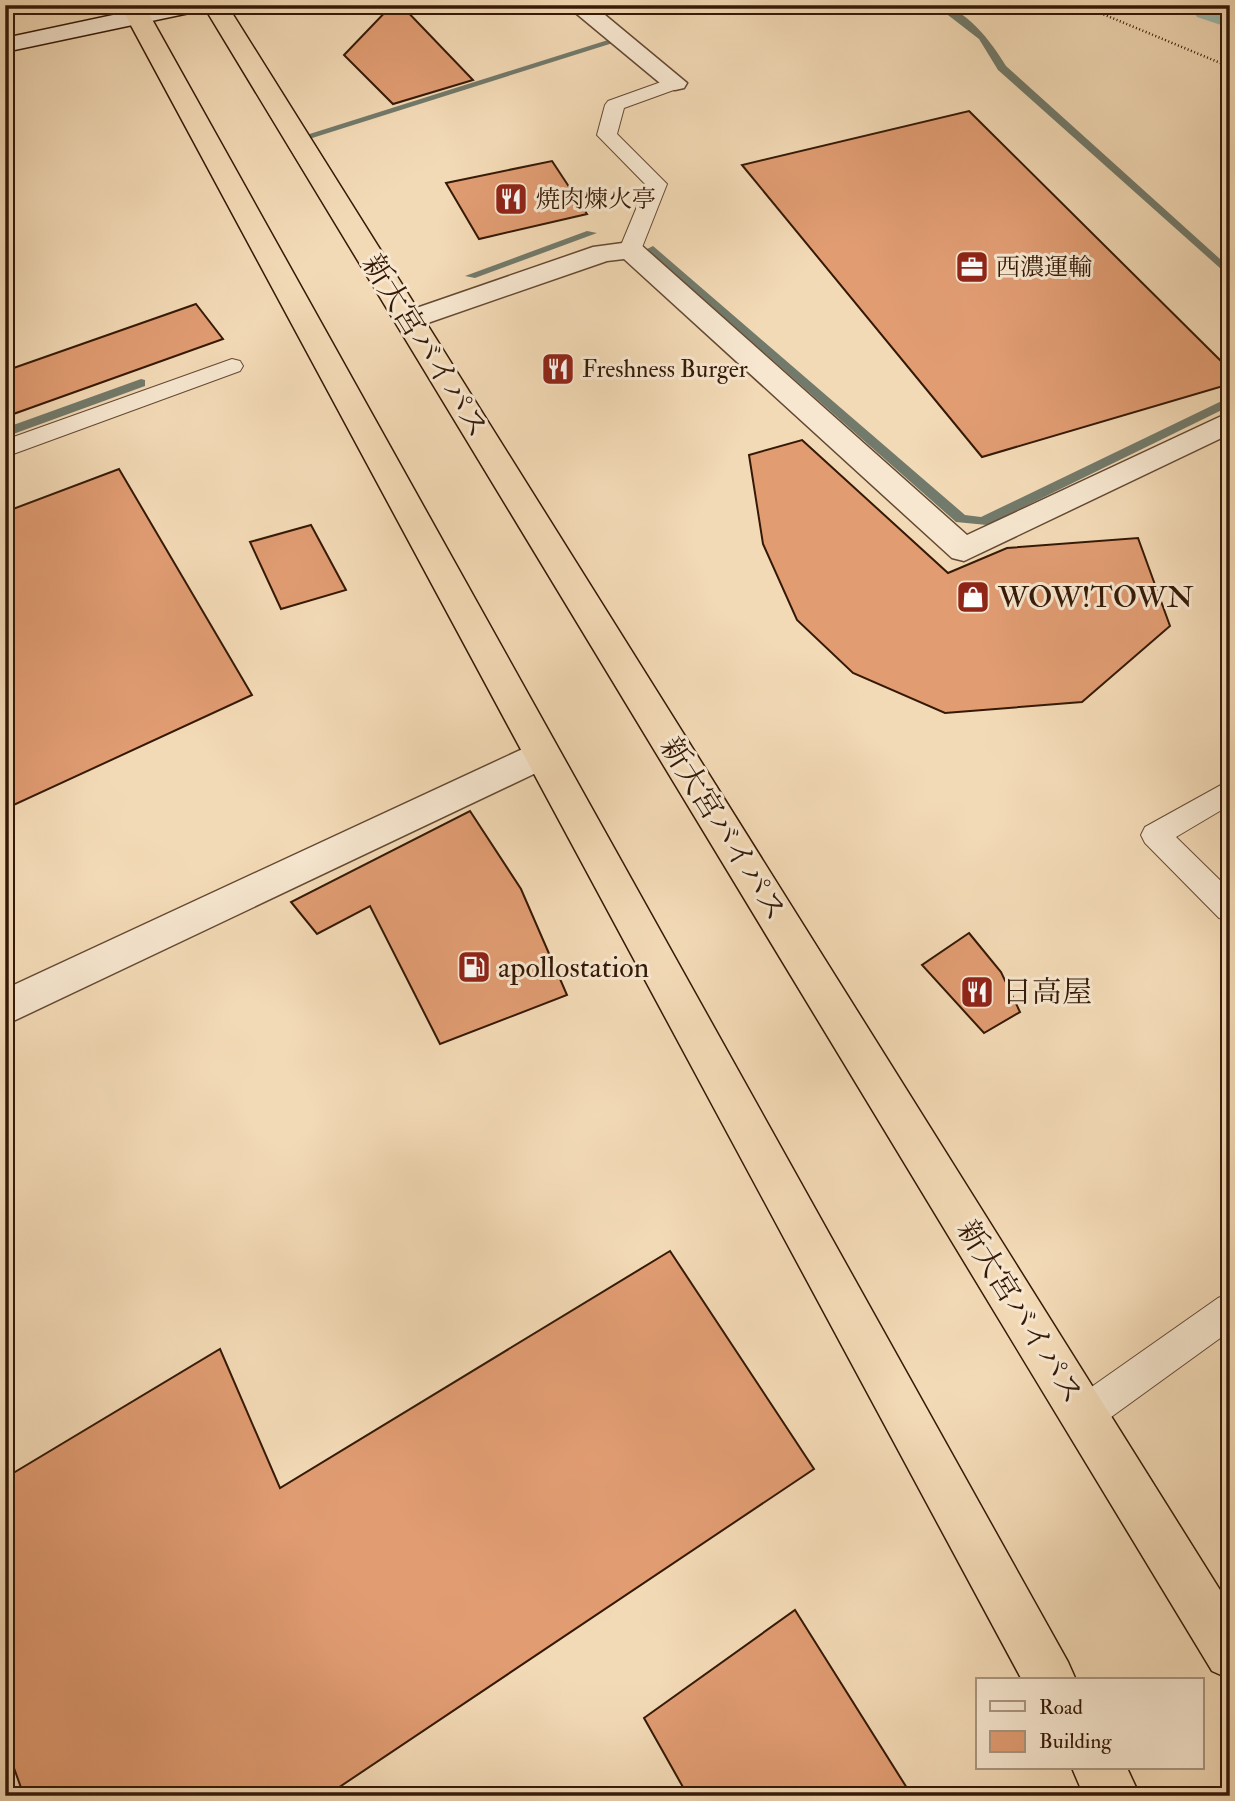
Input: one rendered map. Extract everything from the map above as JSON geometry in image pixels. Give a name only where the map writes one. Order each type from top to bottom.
[{"type":"highway","name":"新大宮バイパス","points":[[215,5],[1230,1653]]},
{"type":"highway","points":[[136,11],[1049,1678]]},
{"type":"highway","points":[[1099,1770],[1113,1796]]},
{"type":"street","points":[[5,45],[136,11],[194,5]]},
{"type":"street","points":[[578,5],[675,83]]},
{"type":"street","points":[[409,320],[603,253],[630,250],[964,550],[1230,422]]},
{"type":"street","points":[[5,1008],[542,754]]},
{"type":"lane","points":[[630,250],[656,184],[607,135],[615,105],[675,83]]},
{"type":"lane","points":[[5,449],[232,366]]},
{"type":"lane","points":[[1230,791],[1155,835],[1230,909]]},
{"type":"lane","points":[[1083,1415],[1230,1310]]},
{"type":"path","points":[[1081,5],[1230,67]]},
{"type":"building","points":[[392,5],[401,5],[473,80],[393,104],[344,55]]},
{"type":"building","points":[[969,111],[1230,370],[1230,384],[982,457],[742,165]]},
{"type":"building","points":[[552,161],[587,214],[479,239],[446,183]]},
{"type":"building","points":[[196,304],[223,339],[5,417],[5,371]]},
{"type":"building","name":"WOW!TOWN","points":[[802,440],[948,573],[1007,548],[1138,538],[1170,626],[1082,702],[945,713],[853,673],[797,620],[763,544],[749,455]]},
{"type":"building","points":[[119,469],[252,695],[5,809],[5,512]]},
{"type":"building","points":[[311,525],[346,590],[281,609],[250,542]]},
{"type":"building","points":[[470,811],[521,889],[567,995],[440,1044],[370,906],[317,934],[291,902]]},
{"type":"building","points":[[969,933],[1001,972],[1020,1012],[984,1033],[922,965]]},
{"type":"building","points":[[670,1251],[814,1469],[326,1796],[24,1796],[5,1743],[5,1478],[220,1349],[280,1488]]},
{"type":"building","points":[[795,1610],[912,1796],[688,1796],[644,1718]]},
{"type":"waterway","points":[[940,5],[983,37],[1002,68],[1230,274]]},
{"type":"waterway","points":[[1217,5],[1230,11]]},
{"type":"waterway","points":[[305,137],[611,42]]},
{"type":"waterway","points":[[471,276],[591,233]]},
{"type":"waterway","points":[[653,249],[961,519],[982,522],[1230,401]]},
{"type":"waterway","points":[[5,433],[141,383]]},
{"type":"place","name":"焼肉煉火亭","points":[[511,199]]},
{"type":"place","name":"西濃運輸","points":[[972,267]]},
{"type":"place","name":"Freshness Burger","points":[[558,369]]},
{"type":"place","name":"WOW!TOWN","points":[[973,597]]},
{"type":"place","name":"apollostation","points":[[474,967]]},
{"type":"place","name":"日高屋","points":[[977,992]]}]
